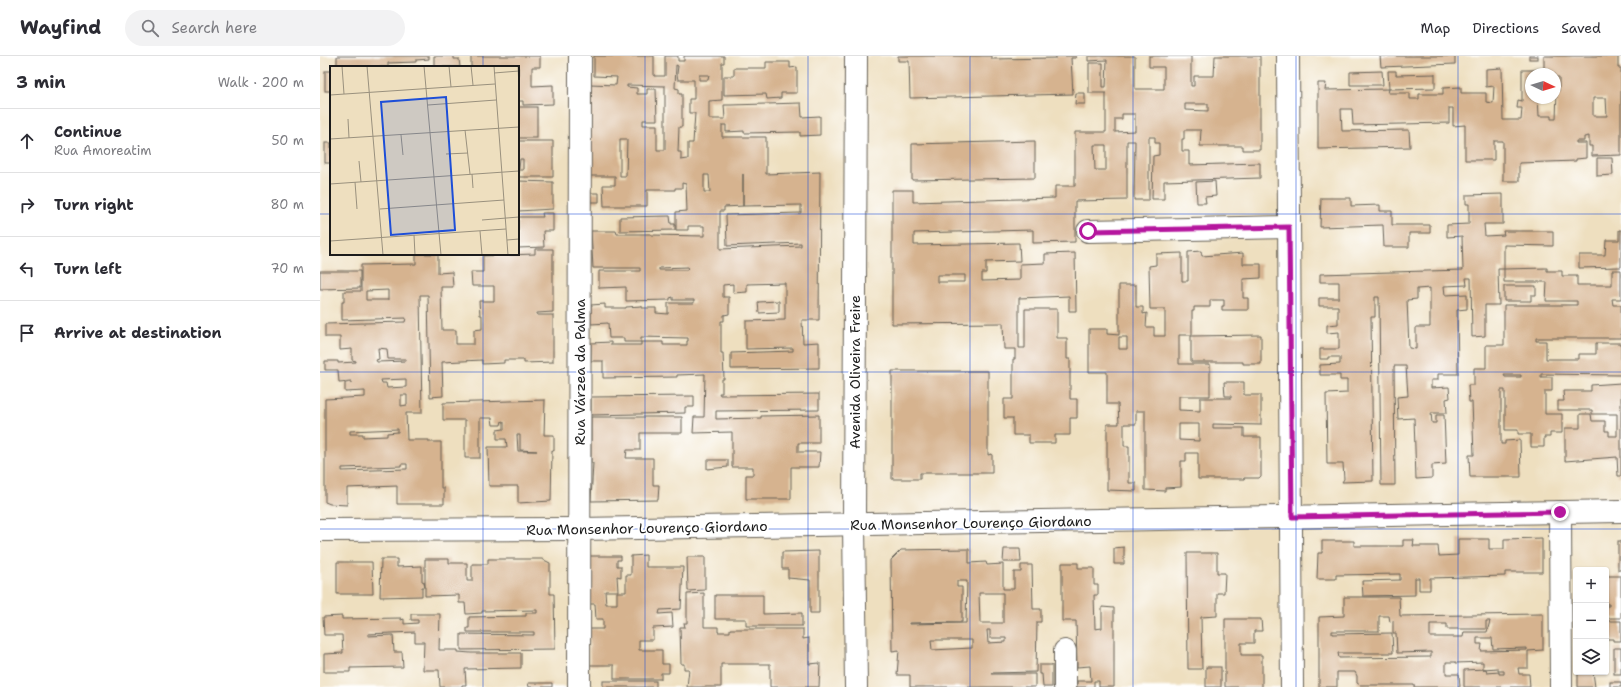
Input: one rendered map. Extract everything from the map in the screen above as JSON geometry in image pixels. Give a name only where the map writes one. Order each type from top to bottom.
[{"type":"street","name":"Rua Várzea da Palma","points":[[579,687],[580,56]]},
{"type":"street","name":"Avenida Oliveira Freire","points":[[856,56],[854,524],[856,687]]},
{"type":"street","points":[[1288,56],[1292,687]]},
{"type":"street","points":[[1088,231],[1289,227]]},
{"type":"street","name":"Rua Monsenhor Lourenço Giordano","points":[[320,530],[580,529],[1621,511]]},
{"type":"street","points":[[1560,512],[1561,687]]},
{"type":"street","points":[[1065,651],[1065,687]]},
{"type":"building","points":[[337,56],[429,56],[429,59],[416,60],[416,62],[388,63],[388,66],[337,66]]},
{"type":"building","points":[[434,56],[454,56],[454,59],[459,59],[460,66],[434,66]]},
{"type":"building","points":[[471,56],[540,56],[540,67],[532,67],[532,86],[553,85],[553,104],[523,105],[523,101],[519,101],[519,66],[471,66]]},
{"type":"building","points":[[594,56],[654,56],[654,76],[665,76],[665,56],[678,56],[678,61],[684,61],[684,56],[724,56],[724,63],[722,63],[722,100],[709,101],[709,119],[725,119],[724,105],[801,103],[802,117],[820,116],[820,135],[800,136],[800,132],[726,132],[726,125],[722,125],[722,137],[766,137],[766,174],[820,172],[819,320],[802,320],[803,343],[819,342],[819,368],[731,369],[731,353],[793,351],[793,348],[746,349],[746,321],[785,320],[785,283],[747,284],[747,292],[733,293],[733,284],[723,285],[723,297],[729,297],[729,314],[724,315],[724,321],[721,321],[721,353],[723,353],[724,379],[722,379],[722,393],[719,393],[720,395],[819,394],[819,410],[716,411],[716,419],[761,418],[761,416],[819,415],[819,443],[798,443],[798,452],[820,452],[819,467],[791,467],[791,499],[746,499],[746,475],[753,475],[753,467],[732,467],[732,432],[693,433],[694,417],[704,417],[705,374],[677,375],[677,377],[603,378],[603,361],[591,361],[591,343],[611,342],[611,345],[641,345],[641,342],[624,342],[624,338],[609,338],[608,323],[591,324],[591,305],[605,304],[605,308],[642,306],[642,308],[656,308],[656,313],[668,314],[668,303],[694,303],[694,300],[673,300],[673,297],[670,298],[670,300],[626,301],[626,287],[599,288],[599,271],[640,271],[640,268],[593,268],[591,231],[616,231],[617,234],[704,236],[704,226],[688,226],[688,230],[676,230],[676,212],[687,211],[686,184],[682,183],[682,188],[675,188],[675,190],[647,190],[647,206],[604,206],[603,185],[615,185],[615,176],[590,176],[590,84],[616,85],[617,77],[594,76]],"holes":[[[676,65],[678,66],[678,80],[694,80],[694,99],[689,99],[689,113],[695,113],[693,143],[688,143],[688,159],[681,160],[681,152],[678,152],[679,127],[682,127],[682,94],[679,94],[679,89],[675,88]],[[699,75],[709,75],[708,80],[699,80]],[[627,85],[665,86],[665,150],[657,150],[657,125],[643,125],[643,120],[657,120],[656,89],[647,89],[647,94],[637,94],[637,88],[627,87]],[[620,139],[627,139],[626,176],[620,176]],[[704,175],[709,175],[710,192],[704,192]],[[801,205],[801,213],[726,215],[727,246],[801,243],[801,246],[720,249],[720,211],[724,211],[724,207]],[[688,267],[687,270],[659,270],[659,268]],[[641,337],[688,338],[688,341],[687,345],[663,345],[663,342],[641,342]]]},
{"type":"building","points":[[898,56],[992,56],[992,59],[1056,58],[1056,56],[1076,56],[1076,58],[1071,58],[1073,94],[910,98],[909,61],[898,61]]},
{"type":"building","points":[[1088,56],[1135,56],[1135,89],[1164,89],[1164,67],[1149,67],[1149,56],[1191,56],[1191,86],[1194,86],[1194,76],[1214,76],[1215,56],[1260,56],[1260,150],[1243,150],[1243,146],[1200,146],[1201,130],[1184,130],[1182,151],[1189,151],[1189,165],[1260,163],[1260,178],[1164,181],[1164,199],[1152,199],[1153,156],[1159,155],[1159,143],[1155,143],[1155,137],[1149,137],[1149,200],[1134,200],[1135,141],[1127,141],[1127,200],[1075,201],[1075,242],[1033,243],[1033,230],[914,233],[914,245],[1019,243],[1020,261],[986,262],[986,273],[982,273],[982,281],[1020,280],[1020,264],[1045,263],[1045,254],[1075,253],[1076,311],[1069,311],[1069,296],[1019,298],[1019,348],[1025,348],[1025,309],[1057,309],[1057,338],[1067,338],[1067,359],[1070,359],[1070,399],[1077,399],[1077,418],[1070,418],[1070,435],[1055,435],[1055,443],[1029,443],[1029,435],[1013,435],[1013,418],[1004,418],[1004,399],[1013,399],[1013,359],[1015,359],[1015,349],[1004,349],[1003,323],[892,324],[892,190],[913,190],[913,202],[1055,198],[1055,186],[1075,186],[1075,132],[1106,132],[1106,93],[1089,93],[1089,63],[1103,63],[1103,87],[1106,87],[1107,60],[1088,61]],"holes":[[[1185,104],[1208,104],[1208,111],[1185,110]],[[1122,114],[1135,114],[1135,131],[1115,132],[1115,119],[1122,119]],[[1094,145],[1106,145],[1106,170],[1095,170]],[[937,275],[965,275],[965,282],[937,282]]]},
{"type":"building","points":[[1380,56],[1455,56],[1455,64],[1381,67]]},
{"type":"building","points":[[1529,56],[1538,56],[1538,59],[1529,59]]},
{"type":"building","points":[[1544,56],[1618,56],[1618,68],[1621,68],[1621,155],[1592,156],[1592,146],[1589,146],[1589,136],[1584,137],[1584,141],[1576,141],[1576,143],[1586,143],[1586,158],[1576,159],[1576,161],[1519,163],[1519,181],[1503,181],[1503,141],[1494,141],[1494,160],[1465,160],[1465,125],[1453,126],[1453,108],[1449,108],[1449,123],[1353,125],[1352,109],[1341,109],[1342,131],[1409,130],[1410,147],[1318,149],[1318,83],[1326,83],[1325,90],[1389,89],[1388,93],[1410,93],[1410,99],[1419,99],[1419,94],[1443,94],[1443,88],[1461,87],[1461,93],[1486,93],[1486,102],[1493,103],[1494,86],[1486,87],[1486,69],[1502,68],[1503,120],[1521,120],[1522,108],[1517,108],[1518,100],[1522,101],[1522,70],[1525,70],[1525,104],[1538,104],[1539,116],[1551,116],[1551,119],[1556,119],[1557,104],[1561,104],[1561,68],[1544,68]],"holes":[[[1593,98],[1606,98],[1607,116],[1593,116]]]},
{"type":"building","points":[[766,62],[790,62],[790,68],[797,67],[797,93],[781,93],[781,98],[767,99],[766,94],[724,95],[724,76],[734,76],[734,68],[766,68]]},
{"type":"building","points":[[325,71],[330,71],[330,91],[325,91]]},
{"type":"building","points":[[1382,71],[1383,85],[1350,85],[1350,72]]},
{"type":"building","points":[[1388,71],[1396,71],[1396,75],[1435,74],[1435,88],[1389,89]]},
{"type":"building","points":[[1076,93],[1085,93],[1085,104],[1075,104]]},
{"type":"building","points":[[519,107],[537,107],[537,138],[519,138]]},
{"type":"building","points":[[519,141],[553,141],[553,177],[519,177],[519,170],[523,170],[523,159],[520,159],[519,169]]},
{"type":"building","points":[[1035,141],[1035,178],[912,180],[912,144]]},
{"type":"building","points":[[325,143],[330,143],[330,163],[325,163]]},
{"type":"building","points":[[1597,158],[1612,158],[1613,175],[1597,176]]},
{"type":"building","points":[[519,181],[553,182],[553,209],[519,211]]},
{"type":"building","points":[[1215,181],[1216,196],[1205,197],[1206,203],[1197,203],[1196,182]]},
{"type":"building","points":[[590,193],[599,193],[599,202],[591,202]]},
{"type":"building","points":[[1503,194],[1503,224],[1484,224],[1485,236],[1504,235],[1503,231],[1553,231],[1553,246],[1504,245],[1504,269],[1498,269],[1499,305],[1485,305],[1485,336],[1472,337],[1471,278],[1466,278],[1467,285],[1444,286],[1445,295],[1467,294],[1467,309],[1457,310],[1458,374],[1438,374],[1438,380],[1431,380],[1431,388],[1449,387],[1450,398],[1446,399],[1447,413],[1431,413],[1432,423],[1436,423],[1436,415],[1444,415],[1446,464],[1432,465],[1432,478],[1416,479],[1414,418],[1398,419],[1397,397],[1408,396],[1406,366],[1394,366],[1395,485],[1381,485],[1379,297],[1375,297],[1375,317],[1371,317],[1373,481],[1342,482],[1344,479],[1343,464],[1327,464],[1326,394],[1347,393],[1347,380],[1340,380],[1340,375],[1320,375],[1320,365],[1340,364],[1340,357],[1320,359],[1320,349],[1339,349],[1339,332],[1327,333],[1327,325],[1338,324],[1338,306],[1319,306],[1319,298],[1339,298],[1339,282],[1320,282],[1320,274],[1463,270],[1462,236],[1447,237],[1447,225],[1469,224],[1469,204],[1466,204],[1466,195]],"holes":[[[1430,288],[1430,327],[1416,327],[1416,349],[1409,348],[1407,300],[1417,299],[1417,289]]]},
{"type":"building","points":[[1321,198],[1351,198],[1351,206],[1380,205],[1380,211],[1392,211],[1392,225],[1430,225],[1430,233],[1409,233],[1409,247],[1384,247],[1383,225],[1320,227]]},
{"type":"building","points":[[542,213],[553,213],[553,231],[543,231],[544,247],[519,248],[519,217],[543,217]]},
{"type":"building","points":[[670,216],[671,224],[675,224],[675,230],[620,231],[620,217]]},
{"type":"building","points":[[1619,230],[1621,230],[1621,267],[1579,268],[1579,255],[1605,255],[1606,240],[1619,240]]},
{"type":"building","points":[[535,249],[553,249],[553,312],[537,313],[537,315],[553,315],[553,362],[524,363],[524,360],[504,360],[504,363],[482,364],[482,360],[442,362],[443,396],[430,397],[428,295],[420,295],[422,413],[406,413],[407,440],[429,440],[429,442],[441,442],[441,488],[444,488],[444,504],[397,504],[397,486],[347,488],[347,505],[330,504],[325,502],[325,399],[365,397],[365,391],[345,392],[345,383],[352,382],[339,382],[338,370],[325,370],[325,361],[338,361],[338,363],[356,361],[352,360],[352,349],[340,350],[340,337],[325,337],[325,324],[405,322],[406,318],[342,320],[342,302],[344,302],[344,291],[361,291],[361,265],[416,264],[416,255],[438,255],[438,273],[452,272],[453,287],[441,287],[442,330],[456,330],[456,344],[474,344],[474,330],[482,329],[482,315],[480,315],[479,301],[494,301],[494,286],[472,286],[471,272],[483,272],[483,256],[535,254]],"holes":[[[388,290],[388,300],[366,300],[366,291]],[[378,348],[387,349],[388,359],[406,359],[406,361],[377,362],[376,360],[379,359]],[[406,379],[406,387],[387,388],[386,383],[382,383],[381,380]],[[401,395],[407,395],[407,405],[401,406]],[[398,429],[398,432],[387,433],[387,436],[363,437],[363,434],[350,434],[350,431]],[[401,464],[407,464],[407,469],[342,471],[342,468],[401,466]]]},
{"type":"building","points":[[1201,251],[1202,256],[1243,253],[1243,264],[1261,264],[1261,278],[1243,279],[1243,298],[1248,298],[1248,310],[1222,310],[1224,300],[1210,300],[1210,307],[1194,307],[1194,311],[1192,311],[1192,335],[1179,335],[1179,364],[1210,364],[1210,396],[1179,396],[1179,410],[1200,411],[1200,398],[1231,398],[1231,396],[1225,396],[1224,382],[1244,382],[1244,395],[1261,395],[1261,425],[1213,424],[1213,428],[1244,428],[1244,437],[1261,437],[1261,476],[1259,478],[1244,479],[1198,479],[1198,453],[1186,453],[1186,461],[1181,461],[1181,487],[1165,488],[1165,491],[1145,490],[1145,411],[1136,411],[1136,424],[1124,424],[1124,446],[1129,446],[1129,483],[1136,483],[1136,491],[1107,490],[1107,424],[1119,424],[1118,404],[1107,404],[1107,372],[1089,372],[1089,329],[1107,329],[1107,334],[1119,335],[1119,285],[1136,285],[1136,307],[1143,307],[1143,314],[1147,313],[1146,327],[1154,327],[1154,336],[1165,336],[1165,309],[1150,309],[1149,266],[1156,265],[1156,254],[1182,253],[1182,281],[1188,281],[1188,252]],"holes":[[[1119,337],[1127,337],[1127,349],[1119,349]],[[1179,424],[1199,424],[1199,441],[1179,440]]]},
{"type":"building","points":[[1547,268],[1547,271],[1562,271],[1562,276],[1577,276],[1577,285],[1612,285],[1612,270],[1621,270],[1621,299],[1612,299],[1613,305],[1621,305],[1621,338],[1536,338],[1536,341],[1546,341],[1546,359],[1578,359],[1578,354],[1596,354],[1596,343],[1621,343],[1621,375],[1541,374],[1541,377],[1552,377],[1552,391],[1545,391],[1545,414],[1562,414],[1562,433],[1550,433],[1550,437],[1544,437],[1544,447],[1531,447],[1531,434],[1518,434],[1518,430],[1505,430],[1505,390],[1501,390],[1501,444],[1505,444],[1505,441],[1520,440],[1521,477],[1470,477],[1469,455],[1474,455],[1472,402],[1469,402],[1468,385],[1474,385],[1474,368],[1486,368],[1486,345],[1504,345],[1504,305],[1577,305],[1577,301],[1546,301],[1547,282],[1504,282],[1504,269]],"holes":[[[1504,375],[1521,375],[1521,377],[1505,377]]]},
{"type":"building","points":[[320,271],[360,271],[360,288],[320,289]]},
{"type":"building","points":[[1504,286],[1536,286],[1536,295],[1531,295],[1531,301],[1504,301]]},
{"type":"building","points":[[779,301],[779,312],[759,313],[758,302]]},
{"type":"building","points":[[1261,335],[1261,364],[1243,364],[1243,362],[1191,362],[1191,336]]},
{"type":"building","points":[[892,371],[988,371],[988,455],[992,454],[992,473],[920,473],[920,479],[892,479]]},
{"type":"building","points":[[1621,383],[1621,476],[1618,476],[1617,457],[1565,461],[1565,428],[1580,428],[1580,414],[1591,414],[1592,421],[1605,421],[1605,431],[1609,431],[1609,436],[1617,436],[1617,414],[1592,414],[1592,410],[1558,410],[1558,401],[1564,401],[1563,391],[1591,391],[1591,385]]},
{"type":"building","points":[[694,396],[694,407],[685,407],[685,413],[591,415],[591,397]]},
{"type":"building","points":[[545,400],[544,435],[554,435],[554,451],[552,450],[551,501],[518,503],[518,486],[489,486],[488,447],[507,447],[506,439],[497,439],[497,430],[504,429],[504,422],[502,421],[501,425],[493,425],[492,418],[480,418],[480,458],[465,458],[465,420],[443,420],[443,403]],"holes":[[[517,435],[520,435],[520,450],[537,451],[518,451]]]},
{"type":"building","points":[[591,417],[682,417],[682,433],[640,433],[640,450],[627,450],[626,458],[653,458],[653,485],[659,485],[658,500],[591,501],[593,463],[591,463]]},
{"type":"building","points":[[707,460],[728,460],[728,467],[707,469]]},
{"type":"building","points":[[1542,538],[1542,572],[1505,572],[1505,576],[1430,578],[1430,590],[1419,590],[1419,578],[1415,578],[1415,595],[1363,596],[1362,581],[1400,580],[1400,574],[1336,575],[1336,579],[1317,579],[1318,553],[1322,553],[1322,541],[1354,541],[1354,546],[1403,546],[1403,540],[1414,540],[1413,546],[1438,546],[1439,556],[1458,555],[1458,539],[1489,539],[1489,549],[1504,549],[1504,539]]},
{"type":"building","points":[[1618,541],[1621,541],[1621,570],[1618,570]]},
{"type":"building","points":[[1124,547],[1124,564],[1114,564],[1114,548]]},
{"type":"building","points":[[969,549],[969,563],[986,562],[987,565],[1003,564],[1003,589],[1014,589],[1014,572],[1021,572],[1021,565],[1032,565],[1033,609],[1041,609],[1041,622],[1037,622],[1036,672],[991,674],[1035,674],[1035,687],[910,687],[910,675],[897,675],[899,650],[892,651],[891,560],[901,550]],"holes":[[[957,581],[967,581],[966,623],[909,624],[962,622],[962,587],[957,587]],[[979,593],[1003,593],[1003,623],[980,623]],[[987,630],[990,630],[990,638],[1006,638],[1006,642],[988,643]],[[931,640],[972,640],[972,648],[932,650]]]},
{"type":"building","points":[[1004,549],[1020,549],[1021,562],[1003,562]]},
{"type":"building","points":[[819,551],[819,613],[810,613],[810,580],[788,578],[788,569],[782,569],[782,552]]},
{"type":"building","points":[[1187,553],[1217,553],[1217,573],[1225,573],[1224,593],[1217,593],[1217,616],[1201,617],[1202,669],[1188,669]]},
{"type":"building","points":[[646,555],[646,567],[683,567],[681,609],[660,610],[659,614],[672,613],[673,627],[653,628],[653,640],[639,640],[639,650],[662,650],[662,664],[669,664],[669,673],[661,673],[661,679],[614,679],[614,665],[590,665],[589,629],[603,629],[603,619],[596,619],[595,604],[590,604],[589,556],[621,556],[621,560],[617,560],[617,566],[621,566],[621,577],[617,576],[618,591],[605,591],[606,604],[617,604],[617,592],[626,592],[626,575],[631,575],[631,556]]},
{"type":"building","points":[[687,557],[705,557],[705,590],[688,591]]},
{"type":"building","points":[[381,559],[397,559],[397,567],[422,566],[422,581],[424,582],[425,587],[422,587],[422,596],[380,597]]},
{"type":"building","points":[[425,559],[449,559],[449,563],[467,563],[467,581],[472,581],[472,564],[488,564],[488,559],[542,559],[550,563],[550,594],[554,594],[555,649],[461,650],[461,634],[534,635],[534,632],[467,632],[467,628],[469,628],[469,617],[526,616],[526,613],[537,613],[537,610],[482,611],[482,613],[466,614],[465,603],[459,603],[459,595],[425,596]]},
{"type":"building","points":[[337,562],[372,562],[373,594],[337,594]]},
{"type":"building","points":[[1062,563],[1078,563],[1078,568],[1094,568],[1094,585],[1098,585],[1098,595],[1094,595],[1095,629],[1102,628],[1102,607],[1114,608],[1114,687],[1099,687],[1099,681],[1094,681],[1094,687],[1077,687],[1077,681],[1091,681],[1090,666],[1077,667],[1076,621],[1062,621]]},
{"type":"building","points":[[1609,576],[1621,576],[1621,618],[1609,618]]},
{"type":"building","points":[[704,593],[704,627],[718,627],[718,632],[730,632],[730,629],[803,629],[803,639],[809,638],[809,664],[820,663],[819,687],[770,687],[770,664],[721,664],[721,687],[687,687],[689,669],[684,669],[684,664],[681,664],[680,627],[685,627],[684,623],[687,623],[687,594]]},
{"type":"building","points":[[715,595],[763,595],[763,614],[802,613],[802,626],[746,626],[746,619],[715,619]]},
{"type":"building","points":[[1344,597],[1399,597],[1400,616],[1543,614],[1543,650],[1528,651],[1528,668],[1518,668],[1519,674],[1529,674],[1530,687],[1464,687],[1464,670],[1486,669],[1487,673],[1499,672],[1499,674],[1504,674],[1504,671],[1498,671],[1498,668],[1483,669],[1483,662],[1446,662],[1446,674],[1459,674],[1460,687],[1360,685],[1357,683],[1357,676],[1355,672],[1337,672],[1337,687],[1319,687],[1319,617],[1344,616]],"holes":[[[1379,616],[1389,616],[1390,622],[1393,621],[1393,633],[1396,633],[1397,653],[1431,652],[1431,657],[1339,658],[1338,653],[1393,653],[1392,633],[1332,634],[1332,631],[1379,631]],[[1486,621],[1490,621],[1487,632],[1464,632],[1463,637],[1430,637],[1430,624],[1447,624],[1447,629],[1486,629]],[[1477,638],[1492,638],[1493,649],[1527,648],[1527,650],[1481,651],[1482,644],[1477,644]]]},
{"type":"building","points":[[411,614],[440,614],[439,650],[458,650],[458,652],[471,653],[521,653],[521,668],[465,669],[466,685],[462,685],[462,687],[440,687],[439,670],[423,670],[424,642],[415,642],[415,632],[368,634],[368,636],[393,635],[394,652],[402,652],[403,667],[350,668],[350,672],[324,672],[324,654],[343,653],[342,635],[324,635],[323,617],[342,616],[342,619],[401,618],[401,620],[404,619],[404,624],[418,623],[418,620],[411,620]]},
{"type":"building","points":[[1225,619],[1261,619],[1262,631],[1254,631],[1254,643],[1241,643],[1241,655],[1262,655],[1262,687],[1225,687]]},
{"type":"building","points":[[1609,621],[1621,621],[1621,641],[1613,641],[1613,639],[1609,639]]},
{"type":"building","points":[[1614,648],[1621,648],[1621,674],[1614,674]]},
{"type":"building","points":[[1039,665],[1052,665],[1052,687],[1043,687],[1042,674],[1039,674]]},
{"type":"building","points":[[1206,667],[1221,667],[1221,687],[1206,687]]},
{"type":"building","points":[[1578,675],[1593,675],[1595,687],[1578,687]]},
{"type":"building","points":[[603,681],[656,681],[656,687],[603,687]]},
{"type":"building","points":[[1610,682],[1621,682],[1621,687],[1610,687]]},
{"type":"building","points":[[528,683],[552,683],[552,687],[529,687]]},
{"type":"route","points":[[1088,231],[1289,227],[1292,517],[1560,512]]}]
